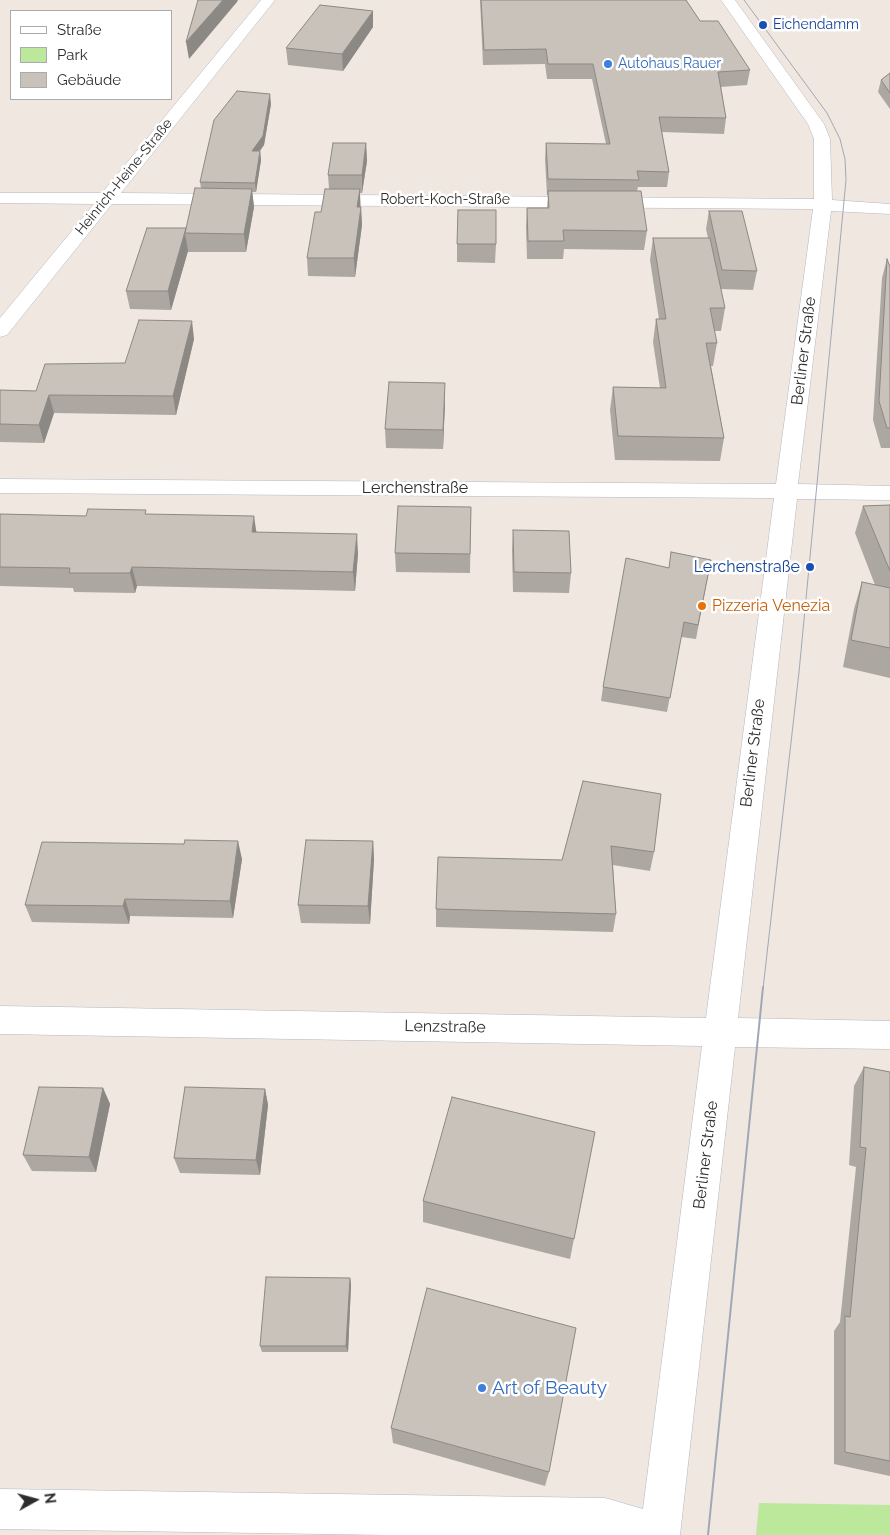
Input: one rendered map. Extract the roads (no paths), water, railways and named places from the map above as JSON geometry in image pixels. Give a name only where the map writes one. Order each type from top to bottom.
[{"type":"street","name":"Heinrich-Heine-Straße","points":[[0,331],[268,0]]},
{"type":"street","name":"Berliner Straße","points":[[660,1534],[822,203],[822,139],[816,124],[728,0]]},
{"type":"street","name":"Robert-Koch-Straße","points":[[0,198],[822,203],[890,209]]},
{"type":"street","name":"Lerchenstraße","points":[[0,486],[704,490],[786,493],[890,493]]},
{"type":"street","name":"Lenzstraße","points":[[0,1020],[890,1035]]},
{"type":"street","points":[[0,1509],[605,1518],[660,1534]]},
{"type":"tram line","points":[[744,0],[827,113],[840,139],[845,159],[846,180],[799,672],[763,989]]},
{"type":"tram line","points":[[708,1535],[763,987]]},
{"type":"place","name":"Eichendamm","points":[[763,25]]},
{"type":"place","name":"Autohaus Rauer","points":[[608,64]]},
{"type":"place","name":"Lerchenstraße","points":[[810,567]]},
{"type":"place","name":"Pizzeria Venezia","points":[[702,606]]},
{"type":"place","name":"Art of Beauty","points":[[482,1388]]}]
